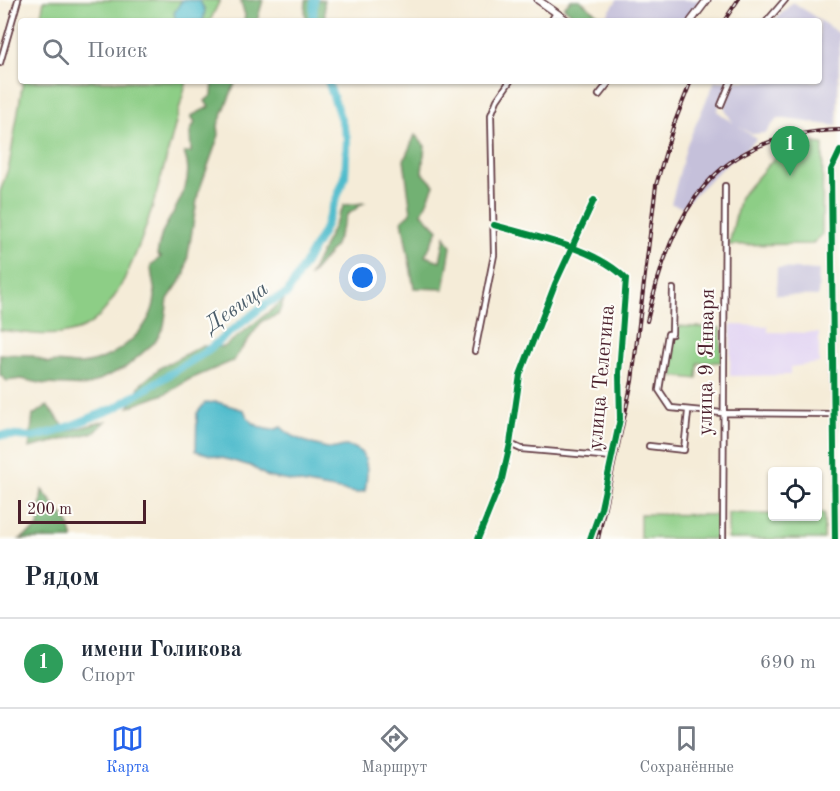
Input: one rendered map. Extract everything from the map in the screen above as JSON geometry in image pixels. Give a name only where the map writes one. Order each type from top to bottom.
[{"type":"street","points":[[0,63],[18,0]]},
{"type":"street","points":[[538,0],[564,18]]},
{"type":"street","points":[[693,18],[707,0]]},
{"type":"street","points":[[770,18],[785,0]]},
{"type":"street","points":[[553,18],[556,13]]},
{"type":"street","points":[[475,351],[491,274],[494,225],[491,115],[497,100],[508,84]]},
{"type":"street","points":[[599,95],[608,84]]},
{"type":"street","points":[[721,105],[730,84]]},
{"type":"street","points":[[835,539],[831,170],[840,151]]},
{"type":"street","name":"улица 9 Января","points":[[723,539],[725,186]]},
{"type":"street","points":[[478,539],[502,479],[510,444],[520,375],[571,247],[594,200]]},
{"type":"street","points":[[494,225],[571,247]]},
{"type":"street","name":"улица Телегина","points":[[571,247],[617,270],[626,279],[619,373],[620,419],[613,457],[590,539]]},
{"type":"street","points":[[673,289],[672,334],[668,334],[659,390],[671,408],[688,412],[834,414]]},
{"type":"street","points":[[649,446],[684,450],[688,412]]},
{"type":"street","name":"улица Телегина","points":[[510,444],[521,449],[613,457]]},
{"type":"shaded area","points":[[617,0],[702,0],[687,18],[605,18]]},
{"type":"shaded area","points":[[793,2],[816,18],[777,18]]},
{"type":"shaded area","points":[[822,22],[840,34],[837,126],[778,118],[765,133],[752,134],[738,126],[757,139],[720,170],[682,207],[671,204],[687,144],[714,84],[728,84],[717,111],[733,123],[724,108],[734,84],[822,84]]},
{"type":"shaded area","points":[[777,268],[819,270],[818,296],[776,295]]},
{"type":"shaded area","points":[[731,325],[768,326],[768,332],[819,333],[819,363],[790,367],[790,375],[730,376]]},
{"type":"green space","points":[[44,0],[220,0],[211,18],[41,18]]},
{"type":"green space","points":[[240,0],[263,0],[258,18],[244,18]]},
{"type":"green space","points":[[306,0],[324,0],[325,18],[307,18]]},
{"type":"green space","points":[[571,0],[580,0],[601,17],[576,18],[564,7]]},
{"type":"green space","points":[[23,84],[186,84],[150,215],[137,252],[121,285],[104,311],[85,327],[54,334],[0,330],[0,192],[9,166]]},
{"type":"green space","points":[[213,84],[235,84],[218,125],[219,135],[198,194],[185,274],[168,299],[164,326],[155,342],[126,367],[87,386],[45,384],[21,379],[7,381],[0,375],[0,354],[31,355],[48,363],[92,362],[117,351],[147,322],[155,297],[151,265],[161,257],[157,255],[162,233],[184,192],[188,173],[184,153],[191,152],[190,132],[195,122],[191,116],[209,107],[205,101],[212,95]]},
{"type":"green space","points":[[415,135],[425,146],[422,172],[434,185],[422,213],[438,230],[425,256],[440,261],[445,236],[451,247],[444,289],[414,288],[402,220],[411,212],[404,160]]},
{"type":"green space","points":[[802,142],[823,144],[822,235],[812,244],[729,245],[740,197],[777,155]]},
{"type":"green space","points":[[364,203],[347,215],[334,247],[309,277],[344,205]]},
{"type":"green space","points":[[284,300],[278,315],[262,321],[233,361],[188,380],[167,393],[129,407],[140,385],[161,367],[201,346],[224,347]]},
{"type":"green space","points":[[674,326],[721,328],[721,362],[698,363],[697,379],[673,376],[674,366],[668,366]]},
{"type":"green space","points":[[47,406],[68,431],[106,421],[95,432],[29,448],[33,415]]},
{"type":"green space","points":[[42,490],[68,522],[73,539],[20,539],[38,528]]},
{"type":"green space","points":[[728,513],[768,514],[768,521],[822,521],[822,513],[824,513],[824,539],[728,539]]},
{"type":"green space","points":[[640,514],[718,515],[718,539],[640,538]]},
{"type":"water","points":[[182,0],[199,0],[205,10],[204,18],[175,18],[174,13]]},
{"type":"water","points":[[217,402],[244,410],[254,423],[264,429],[281,427],[309,443],[332,449],[346,446],[360,451],[367,470],[365,491],[356,493],[268,477],[251,466],[196,451],[197,413],[205,403]]},
{"type":"waterway","name":"Девица","points":[[313,18],[314,0]]},
{"type":"waterway","name":"Девица","points":[[0,435],[34,437],[58,431],[115,408],[204,353],[267,303],[287,294],[323,232],[345,177],[347,138],[329,84]]},
{"type":"railway","points":[[726,18],[738,0]]},
{"type":"railway","points":[[598,539],[632,381],[656,185],[674,124],[690,84]]},
{"type":"railway","points":[[647,321],[670,244],[686,212],[706,185],[730,162],[760,146],[796,135],[840,130]]},
{"type":"cycle path","points":[[835,539],[831,170],[840,151]]},
{"type":"cycle path","points":[[478,539],[502,479],[510,444],[520,375],[555,284],[594,200]]},
{"type":"cycle path","points":[[494,225],[582,251],[614,268],[626,279],[619,373],[620,419],[601,508],[590,539]]},
{"type":"place","name":"имени Голикова","points":[[790,176]]}]
